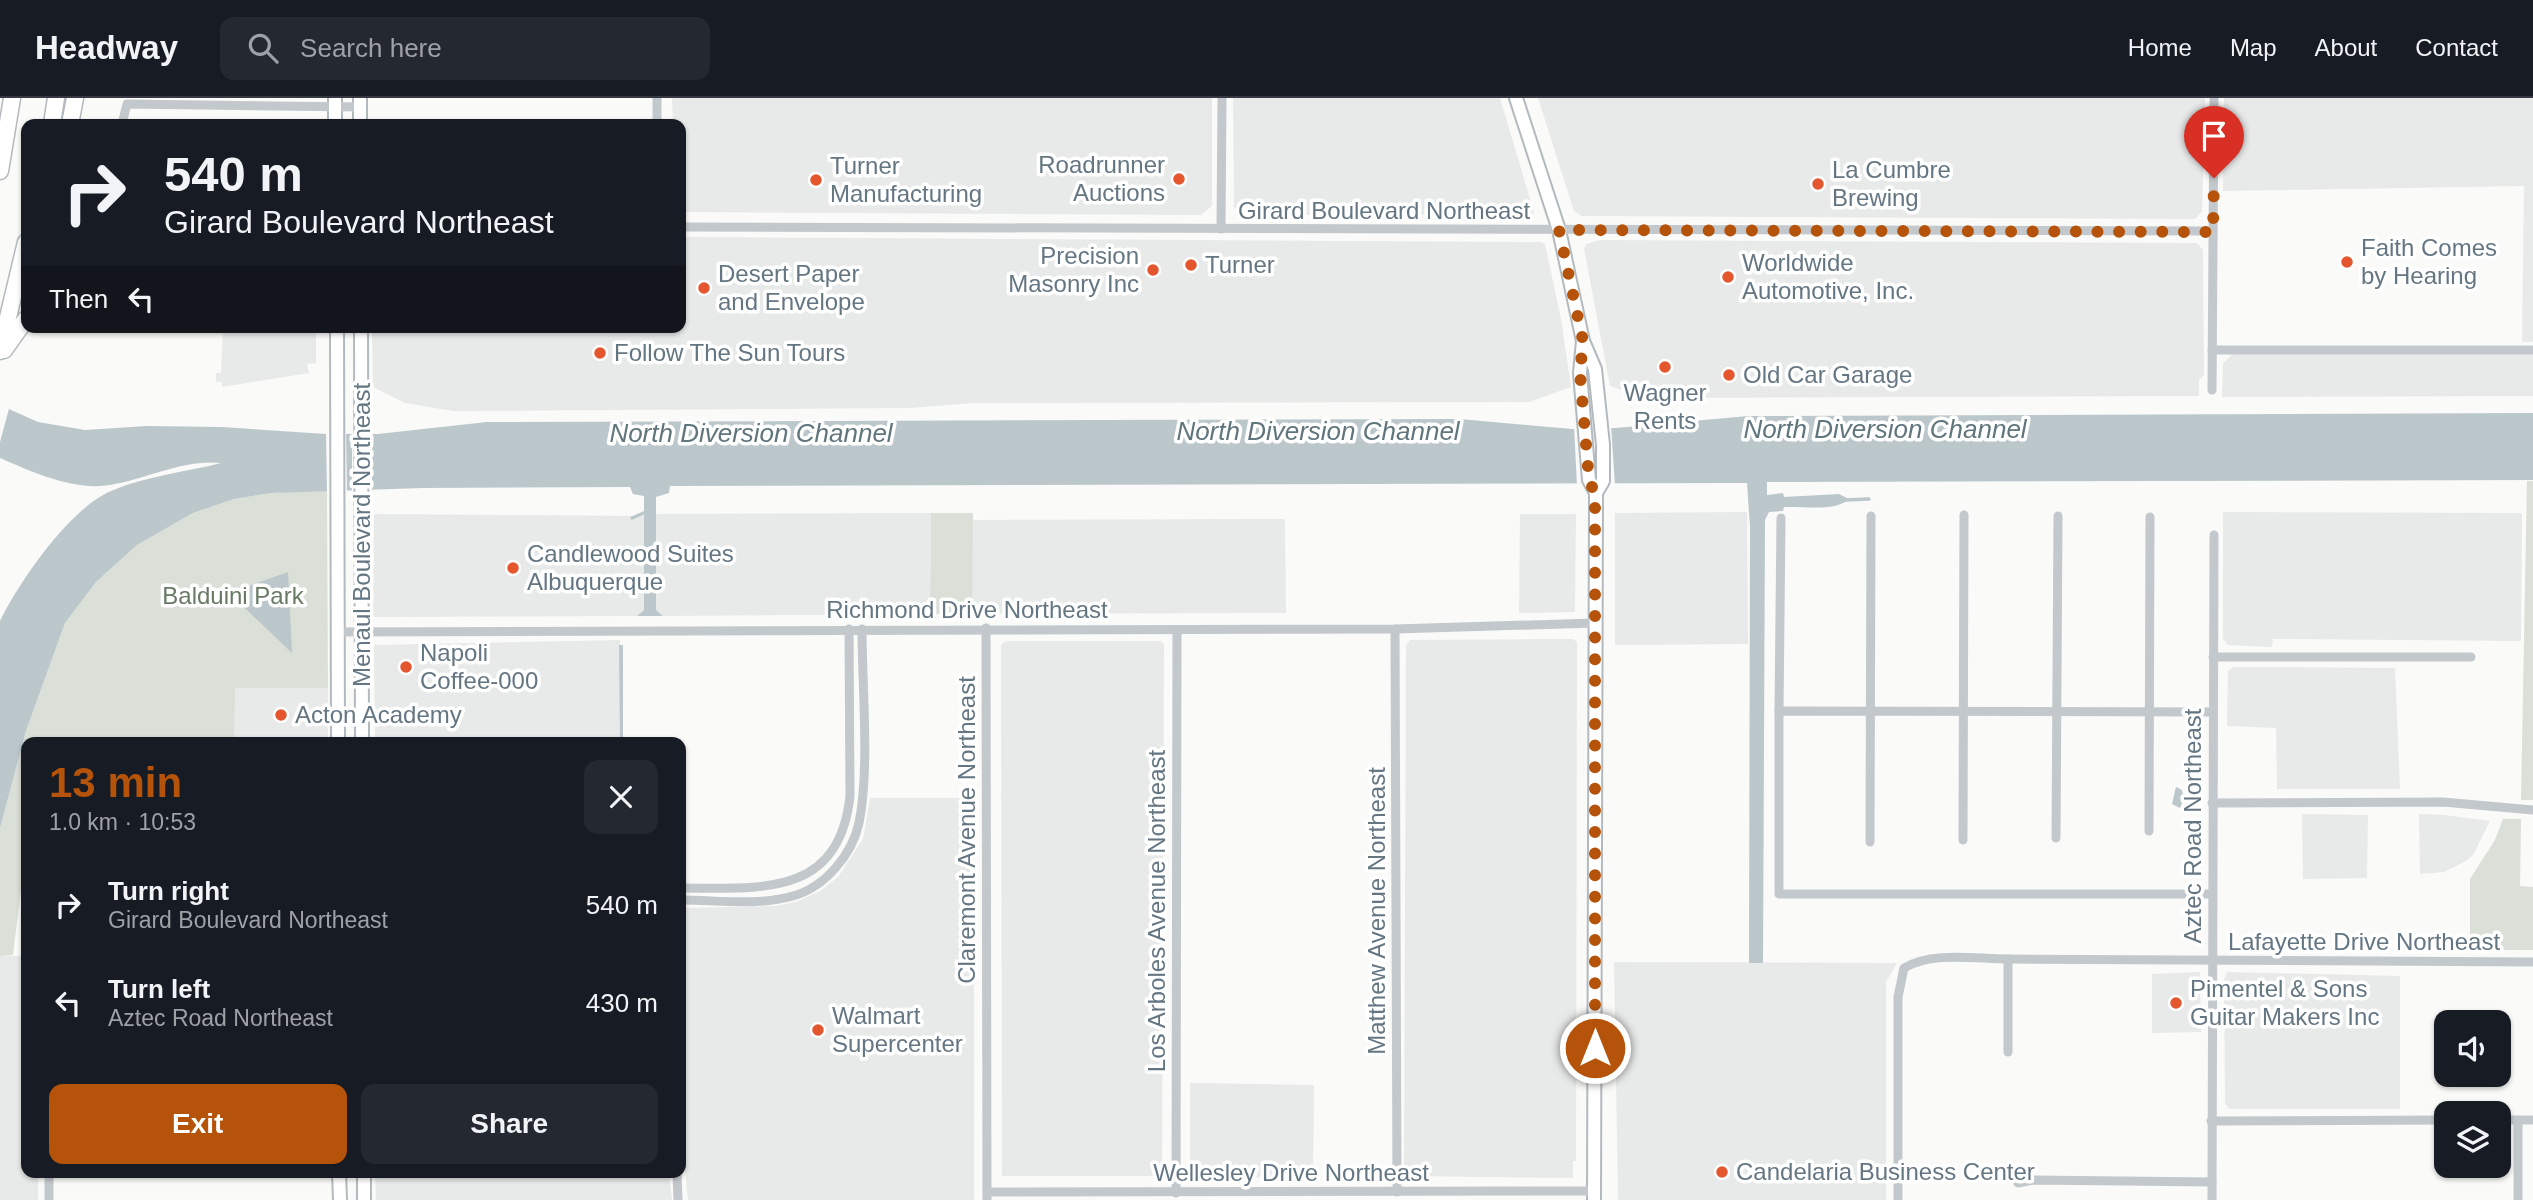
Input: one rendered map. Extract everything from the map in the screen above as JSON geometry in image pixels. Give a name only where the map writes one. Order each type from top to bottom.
[{"type":"highway","points":[[0,171],[12,98]]},
{"type":"highway","points":[[53,119],[56,98]]},
{"type":"highway","points":[[72,119],[75,98]]},
{"type":"highway","points":[[0,353],[21,263]]},
{"type":"highway","points":[[0,353],[21,326]]},
{"type":"main road","points":[[1516,98],[1559,230],[1583,341],[1595,369],[1603,481],[1595,494]]},
{"type":"main road","name":"Menaul Boulevard Northeast","points":[[337,333],[338,737]]},
{"type":"main road","name":"Menaul Boulevard Northeast","points":[[361,333],[362,737]]},
{"type":"main road","points":[[1583,341],[1580,373],[1589,480],[1595,494],[1594,1195]]},
{"type":"main road","points":[[339,1178],[340,1200]]},
{"type":"main road","points":[[364,1178],[364,1200]]},
{"type":"street","points":[[657,98],[657,119]]},
{"type":"street","points":[[1221,229],[1222,98]]},
{"type":"street","points":[[2211,390],[2214,98]]},
{"type":"street","points":[[123,119],[127,104],[360,102]]},
{"type":"street","name":"Girard Boulevard Northeast","points":[[686,227],[2213,232]]},
{"type":"street","points":[[2212,350],[2533,350]]},
{"type":"street","points":[[1963,840],[1964,515]]},
{"type":"street","points":[[1870,842],[1871,516]]},
{"type":"street","points":[[2056,838],[2058,516]]},
{"type":"street","points":[[2149,831],[2150,516]]},
{"type":"street","points":[[1781,519],[1779,894],[2212,894]]},
{"type":"street","name":"Aztec Road Northeast","points":[[2212,1200],[2214,535]]},
{"type":"street","name":"Richmond Drive Northeast","points":[[339,632],[986,628],[1395,629],[1595,623]]},
{"type":"street","name":"Claremont Avenue Northeast","points":[[986,628],[987,1196]]},
{"type":"street","points":[[686,887],[773,886],[812,872],[834,850],[847,821],[849,629]]},
{"type":"street","points":[[686,900],[773,900],[796,895],[817,885],[836,869],[853,842],[859,823],[863,784],[862,629]]},
{"type":"street","name":"Matthew Avenue Northeast","points":[[1395,629],[1397,1192]]},
{"type":"street","name":"Los Arboles Avenue Northeast","points":[[1176,1193],[1177,630]]},
{"type":"street","points":[[2213,657],[2471,657]]},
{"type":"street","points":[[1779,711],[2213,712]]},
{"type":"street","points":[[2212,803],[2443,802],[2533,810]]},
{"type":"street","name":"Lafayette Drive Northeast","points":[[1898,1200],[1898,997],[1904,968],[1928,959],[2533,962]]},
{"type":"street","points":[[2008,959],[2008,1052]]},
{"type":"street","points":[[2211,1121],[2434,1120]]},
{"type":"street","points":[[2511,1120],[2533,1120]]},
{"type":"street","points":[[2518,1120],[2518,1200]]},
{"type":"street","points":[[49,1178],[49,1200]]},
{"type":"street","points":[[677,1178],[678,1200]]},
{"type":"street","points":[[2018,1183],[2033,1180],[2212,1182]]},
{"type":"street","name":"Wellesley Drive Northeast","points":[[987,1196],[1397,1192],[1594,1195]]},
{"type":"shaded area","points":[[672,98],[1212,98],[1212,206],[1201,215],[686,212],[686,119],[673,119]]},
{"type":"shaded area","points":[[1233,98],[1500,98],[1534,212],[1530,215],[1240,215],[1234,207]]},
{"type":"shaded area","points":[[1538,98],[2205,98],[2202,212],[2195,219],[1582,216],[1574,211]]},
{"type":"shaded area","points":[[2224,98],[2533,98],[2533,342],[2522,342],[2524,186],[2223,191]]},
{"type":"shaded area","points":[[686,237],[1541,242],[1545,244],[1561,319],[1571,387],[1529,402],[974,403],[910,408],[453,411],[405,403],[373,387],[372,333],[686,333]]},
{"type":"shaded area","points":[[1600,240],[2197,243],[2203,250],[2204,375],[2199,380],[2199,396],[1647,398],[1610,386],[1584,249],[1586,244]]},
{"type":"shaded area","points":[[223,333],[316,333],[316,363],[307,364],[309,373],[222,387],[222,382],[216,382],[216,373],[221,373]]},
{"type":"shaded area","points":[[2235,352],[2533,354],[2533,396],[2222,397],[2223,363]]},
{"type":"shaded area","points":[[1747,512],[1748,644],[1615,645],[1615,513]]},
{"type":"shaded area","points":[[2223,512],[2522,513],[2521,641],[2273,639],[2272,647],[2228,645],[2223,639]]},
{"type":"shaded area","points":[[931,513],[930,609],[921,611],[921,614],[663,616],[656,610],[656,514]]},
{"type":"shaded area","points":[[374,514],[644,516],[644,610],[637,616],[373,617]]},
{"type":"shaded area","points":[[1520,514],[1576,514],[1575,612],[1519,613]]},
{"type":"shaded area","points":[[1285,519],[1286,613],[972,614],[972,520]]},
{"type":"shaded area","points":[[1573,639],[1577,642],[1576,1161],[1573,1161],[1573,1178],[1404,1176],[1406,646],[1410,640]]},
{"type":"shaded area","points":[[620,640],[620,737],[375,737],[374,645]]},
{"type":"shaded area","points":[[1006,641],[1160,641],[1164,644],[1162,1167],[1157,1176],[1002,1176],[1001,645]]},
{"type":"shaded area","points":[[2233,667],[2395,668],[2400,789],[2277,789],[2276,728],[2227,726],[2228,671]]},
{"type":"shaded area","name":"Acton Academy","points":[[234,688],[328,688],[328,737],[234,737]]},
{"type":"shaded area","points":[[870,798],[974,798],[974,1200],[688,1200],[686,908],[774,906],[796,902],[820,891],[838,877],[863,839]]},
{"type":"shaded area","points":[[2302,814],[2368,815],[2367,878],[2303,879]]},
{"type":"shaded area","points":[[2419,814],[2490,821],[2473,855],[2466,861],[2444,872],[2420,874]]},
{"type":"shaded area","points":[[0,956],[21,956],[21,1178],[38,1178],[38,1200],[0,1200]]},
{"type":"shaded area","points":[[1614,962],[1897,963],[1886,982],[1886,1200],[1618,1200]]},
{"type":"shaded area","points":[[2200,972],[2201,1032],[2152,1033],[2152,974]]},
{"type":"shaded area","points":[[2227,972],[2400,976],[2400,1109],[2229,1109],[2225,1103],[2224,980]]},
{"type":"shaded area","points":[[1190,1083],[1314,1085],[1313,1177],[1194,1178],[1190,1172]]},
{"type":"shaded area","points":[[375,1178],[670,1178],[672,1200],[376,1200]]},
{"type":"green space","points":[[2527,481],[2533,481],[2533,800],[2521,800]]},
{"type":"green space","name":"Balduini Park","points":[[327,490],[328,688],[235,688],[234,737],[24,737],[65,623],[96,582],[137,545],[193,513],[234,499],[271,493]]},
{"type":"green space","points":[[931,513],[973,513],[972,614],[921,614],[923,610],[930,609]]},
{"type":"green space","name":"Balduini Park","points":[[21,750],[21,889],[13,955],[0,956],[0,828]]},
{"type":"green space","points":[[2503,819],[2521,819],[2520,886],[2533,887],[2533,950],[2470,950],[2470,879],[2495,840]]},
{"type":"water","name":"North Diversion Channel","points":[[0,405],[38,422],[85,430],[147,426],[222,427],[326,434],[378,434],[487,422],[1460,419],[1572,429],[1616,428],[1748,416],[2533,413],[2533,480],[1767,482],[1767,495],[1783,493],[1784,497],[1839,494],[1849,499],[1836,506],[1784,507],[1783,511],[1769,512],[1765,520],[1763,963],[1749,963],[1750,527],[1747,483],[670,486],[669,493],[656,497],[656,610],[663,616],[637,616],[644,610],[644,496],[633,494],[630,487],[423,488],[271,493],[234,499],[193,513],[137,545],[96,582],[65,623],[24,737],[21,737],[21,750],[0,828],[0,621],[9,605],[47,548],[79,513],[95,500],[111,491],[138,482],[221,463],[193,464],[124,482],[96,486],[68,483],[0,458]]},
{"type":"water","points":[[288,572],[292,653],[229,593]]},
{"type":"water","points":[[619,645],[623,645],[623,737],[620,737]]},
{"type":"water","points":[[2176,787],[2182,790],[2184,799],[2180,808],[2172,804]]},
{"type":"pier","points":[[0,401],[10,405],[0,442]]},
{"type":"pier","points":[[1574,425],[1611,425],[1615,486],[1577,486]]},
{"type":"pier","points":[[326,431],[346,431],[347,493],[327,494]]},
{"type":"pier","points":[[352,431],[372,431],[372,493],[352,493]]},
{"type":"waterway","points":[[1846,500],[1869,499]]},
{"type":"waterway","points":[[632,518],[646,512]]},
{"type":"place","name":"Roadrunner Auctions","points":[[1179,179]]},
{"type":"place","name":"Turner Manufacturing","points":[[816,180]]},
{"type":"place","name":"La Cumbre Brewing","points":[[1818,184]]},
{"type":"place","name":"Faith Comes by Hearing","points":[[2347,262]]},
{"type":"place","name":"Turner","points":[[1191,265]]},
{"type":"place","name":"Precision Masonry Inc","points":[[1153,270]]},
{"type":"place","name":"Worldwide Automotive, Inc.","points":[[1728,277]]},
{"type":"place","name":"Desert Paper and Envelope","points":[[704,288]]},
{"type":"place","name":"Follow The Sun Tours","points":[[600,353]]},
{"type":"place","name":"Wagner Rents","points":[[1665,367]]},
{"type":"place","name":"Old Car Garage","points":[[1729,375]]},
{"type":"place","name":"Candlewood Suites Albuquerque","points":[[513,568]]},
{"type":"place","name":"Napoli Coffee-000","points":[[406,667]]},
{"type":"place","name":"Acton Academy","points":[[281,715]]},
{"type":"place","name":"Pimentel & Sons Guitar Makers Inc","points":[[2176,1003]]},
{"type":"place","name":"Walmart Supercenter","points":[[818,1030]]},
{"type":"place","name":"Candelaria Business Center","points":[[1722,1172]]},
{"type":"route","points":[[1595,1048],[1595,494],[1589,480],[1580,373],[1583,341],[1559,230],[2213,232],[2214,178]]}]
